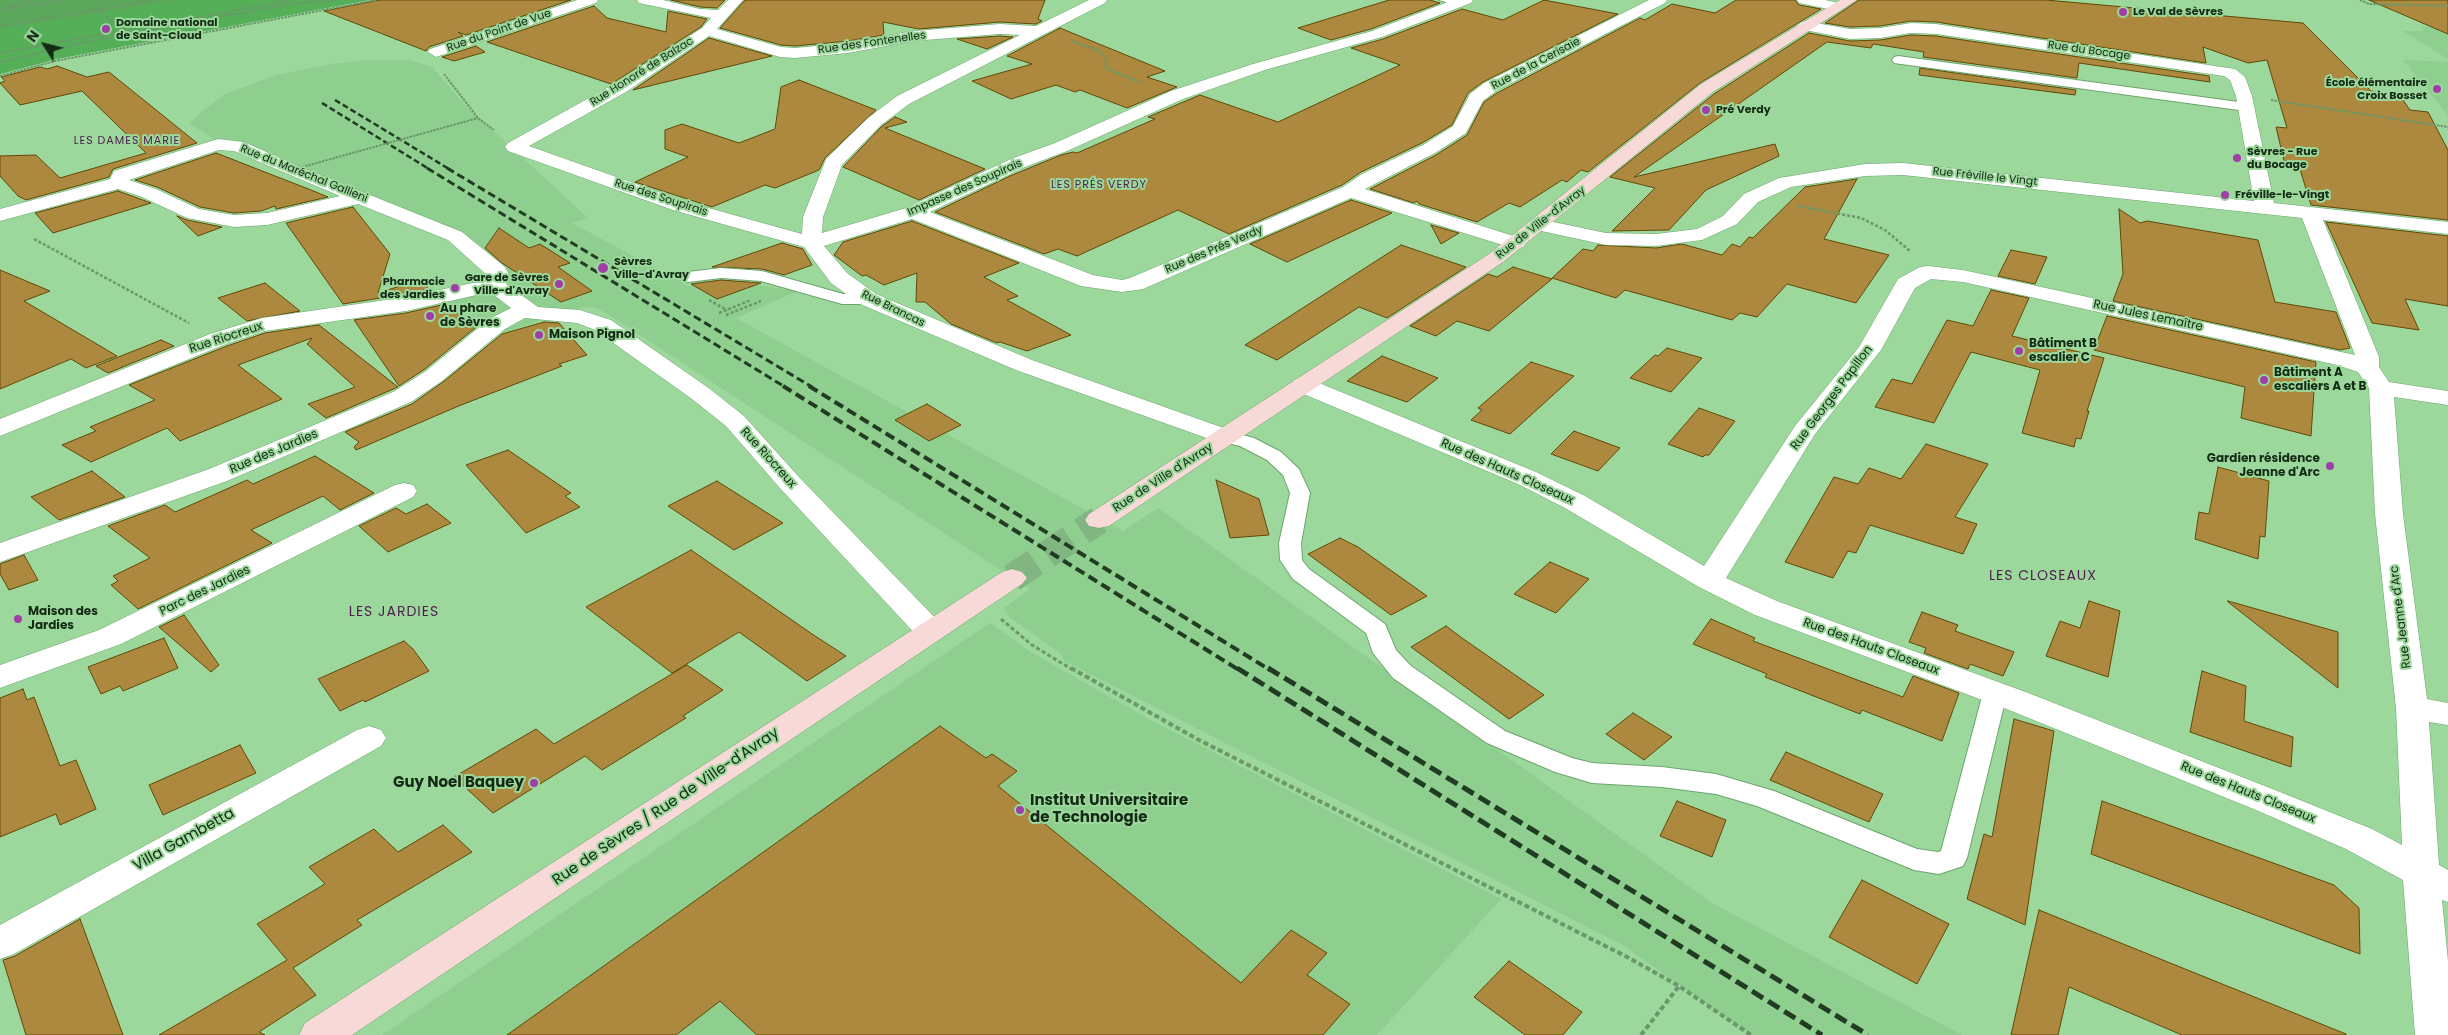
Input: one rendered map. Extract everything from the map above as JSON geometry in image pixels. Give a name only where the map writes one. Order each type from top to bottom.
[{"type":"main road","name":"Rue de Ville-d'Avray","points":[[1226,437],[1492,262],[1706,88],[1844,3]]},
{"type":"main road","name":"Rue de Ville d'Avray","points":[[1099,520],[1226,437]]},
{"type":"main road","name":"Rue de Sèvres / Rue de Ville-d'Avray","points":[[319,1035],[1012,578]]},
{"type":"street","name":"Rue du Point de Vue","points":[[436,52],[591,0]]},
{"type":"street","points":[[644,0],[700,13],[723,15]]},
{"type":"street","name":"Rue Honoré de Balzac","points":[[514,147],[620,88],[708,31],[736,0]]},
{"type":"street","points":[[811,243],[813,217],[834,163],[866,128],[903,100],[1100,0]]},
{"type":"street","name":"Rue de la Cerisaie","points":[[1350,192],[1369,178],[1429,149],[1460,129],[1476,98],[1490,87],[1660,0]]},
{"type":"street","points":[[1804,0],[1844,3]]},
{"type":"street","name":"Impasse des Soupirais","points":[[811,243],[913,212],[1018,163],[1061,147],[1177,95],[1259,67],[1376,34],[1456,1]]},
{"type":"street","name":"Rue du Bocage","points":[[1805,26],[1850,34],[1880,33],[1911,28],[1936,29],[2229,72],[2237,77],[2245,102],[2266,208]]},
{"type":"street","name":"Rue des Fontenelles","points":[[708,31],[780,52],[795,53],[848,48],[923,35],[1000,29],[1040,31]]},
{"type":"street","name":"Rue du Maréchal Gallieni","points":[[119,184],[121,174],[218,144],[238,146],[291,170],[456,236],[485,261],[500,278],[494,285]]},
{"type":"street","name":"Rue des Soupirais","points":[[514,147],[680,206],[811,243]]},
{"type":"street","name":"Rue Fréville le Vingt","points":[[1539,225],[1606,240],[1656,240],[1684,237],[1702,234],[1730,220],[1751,198],[1786,182],[1865,170],[1903,169],[2448,228]]},
{"type":"street","points":[[0,215],[119,184],[149,193],[194,214],[234,221],[267,219],[362,197]]},
{"type":"street","points":[[1350,192],[1516,243]]},
{"type":"street","name":"Rue des Prés Verdy","points":[[913,212],[1089,281],[1122,286],[1135,284],[1350,192]]},
{"type":"street","name":"Rue Jeanne d'Arc","points":[[2310,213],[2374,378],[2412,708],[2434,879],[2434,1035]]},
{"type":"street","name":"Rue Brancas","points":[[811,243],[839,278],[868,299],[1024,366],[1226,437]]},
{"type":"street","name":"Rue Jules Lemaître","points":[[1928,272],[1963,276],[2343,359],[2374,378],[2448,398]]},
{"type":"street","name":"Rue Georges Papillon","points":[[1709,582],[1804,431],[1869,350],[1906,284],[1928,272]]},
{"type":"street","points":[[494,285],[526,309]]},
{"type":"street","name":"Rue Riocreux","points":[[0,428],[218,339],[262,325],[406,304],[494,285]]},
{"type":"street","name":"Rue Riocreux","points":[[526,309],[532,313],[580,317],[603,325],[702,394],[735,421],[930,631]]},
{"type":"street","name":"Rue des Jardies","points":[[0,553],[218,475],[402,396],[434,376],[497,324],[526,309]]},
{"type":"street","name":"Rue des Hauts Closeaux","points":[[1303,385],[1526,478],[1575,502],[1709,582],[1766,608],[1995,693],[2314,820],[2359,839],[2434,879]]},
{"type":"street","name":"Parc des Jardies","points":[[0,677],[110,637],[404,490]]},
{"type":"street","points":[[2412,708],[2448,714]]},
{"type":"street","name":"Villa Gambetta","points":[[0,943],[369,738]]},
{"type":"lane","points":[[1898,60],[2245,102]]},
{"type":"lane","points":[[688,277],[721,274],[762,276],[842,299],[868,299]]},
{"type":"lane","points":[[1226,437],[1247,442],[1274,456],[1292,472],[1300,493],[1290,551],[1291,560],[1300,574],[1377,628],[1384,654],[1402,672],[1496,737],[1564,765],[1592,773],[1716,784],[1765,798],[1914,859],[1939,863],[1953,858],[1995,693]]},
{"type":"path","points":[[0,9],[34,0]]},
{"type":"path","points":[[0,9],[60,0]]},
{"type":"path","points":[[0,26],[156,0]]},
{"type":"path","points":[[0,53],[293,0]]},
{"type":"path","points":[[0,62],[95,40],[239,15],[290,4],[336,0]]},
{"type":"path","points":[[0,76],[54,61],[376,0]]},
{"type":"path","points":[[2360,0],[2369,4],[2448,6]]},
{"type":"path","points":[[97,10],[125,30]]},
{"type":"path","points":[[1040,31],[1098,50],[1107,60],[1106,68],[1112,72],[1177,95]]},
{"type":"path","points":[[291,170],[478,118],[447,75],[440,72]]},
{"type":"path","points":[[2245,102],[2448,127]]},
{"type":"path","points":[[1751,198],[1861,218],[1885,230],[1906,246],[1928,272]]},
{"type":"path","points":[[34,239],[218,339]]},
{"type":"path","points":[[708,300],[732,313]]},
{"type":"path","points":[[719,313],[752,300]]},
{"type":"path","points":[[726,315],[764,300]]},
{"type":"path","points":[[978,600],[1032,645],[1134,705],[1197,739],[1505,893],[1679,986],[1751,1035]]},
{"type":"path","points":[[1641,1035],[1679,986]]},
{"type":"shaded area","name":"Domaine national de Saint-Cloud","points":[[0,0],[368,0],[56,59],[0,74]]},
{"type":"shaded area","name":"Domaine national de Saint-Cloud","points":[[178,0],[368,0],[56,59],[0,74],[0,29]]},
{"type":"shaded area","points":[[2448,26],[2448,59],[2403,31],[2424,31],[2422,27]]},
{"type":"shaded area","points":[[368,60],[409,60],[432,67],[463,103],[588,218],[572,223],[688,286],[721,281],[798,291],[736,318],[1123,531],[1158,508],[1712,903],[1962,1035],[1751,1035],[1623,945],[1064,661],[1060,653],[1009,617],[1004,608],[1030,589],[606,313],[597,308],[584,307],[479,340],[437,297],[509,274],[454,231],[228,139],[217,141],[189,123],[223,95],[276,75],[332,64]]},
{"type":"shaded area","name":"École élémentaire Croix Bosset","points":[[2403,60],[2448,62],[2448,115]]},
{"type":"shaded area","name":"Institut Universitaire de Technologie","points":[[990,623],[1029,651],[1152,721],[1501,899],[1377,1035],[382,1035]]},
{"type":"building","points":[[379,0],[571,0],[466,35],[458,32],[463,36],[429,47],[426,51],[324,11]]},
{"type":"building","points":[[671,0],[725,0],[717,8],[700,7]]},
{"type":"building","points":[[745,0],[1045,0],[1038,19],[1042,21],[1036,24],[1000,22],[919,29],[883,22],[884,35],[848,41],[795,46],[781,45],[720,28]]},
{"type":"building","points":[[1389,0],[1430,0],[1440,3],[1371,29],[1331,40],[1298,28]]},
{"type":"building","points":[[1544,0],[1618,14],[1483,82],[1468,93],[1452,125],[1422,143],[1361,172],[1342,185],[1229,234],[1178,210],[1077,256],[1058,249],[1044,254],[935,212],[1010,176],[1061,155],[1077,153],[1155,119],[1148,117],[1200,95],[1278,122],[1400,65],[1351,48],[1383,39],[1462,9],[1503,20]]},
{"type":"building","points":[[1736,0],[1795,0],[1799,5],[1821,9],[1700,83],[1588,172],[1581,170],[1567,182],[1562,180],[1520,207],[1509,203],[1477,222],[1419,204],[1417,201],[1414,203],[1370,189],[1436,155],[1467,135],[1484,102],[1497,93],[1640,18],[1645,20],[1672,4],[1715,13]]},
{"type":"building","points":[[1859,0],[2046,0],[2303,23],[2371,91],[2395,94],[2400,96],[2410,110],[2428,112],[2448,150],[2448,220],[2311,205],[2298,163],[2284,161],[2276,127],[2287,128],[2267,60],[2248,63],[2203,47],[2206,63],[1936,22],[1911,21],[1880,26],[1850,27],[1825,23]]},
{"type":"building","points":[[2369,0],[2448,0],[2448,34]]},
{"type":"building","points":[[594,6],[607,18],[666,32],[668,11],[707,19],[701,27],[611,84],[487,42]]},
{"type":"building","points":[[1060,28],[1165,71],[1147,77],[1177,87],[1127,108],[1080,90],[1075,92],[1056,85],[1011,99],[972,81],[1032,64],[1007,56]]},
{"type":"building","points":[[1809,33],[1850,41],[1880,40],[1911,35],[1936,36],[2209,76],[2210,82],[2079,63],[2077,78],[1923,57],[1924,52],[1873,44],[1871,48],[1827,42],[1634,177],[1775,144],[1779,156],[1706,190],[1669,230],[1612,231],[1655,188],[1610,177],[1714,94]]},
{"type":"building","points":[[1013,37],[987,49],[957,39]]},
{"type":"building","points":[[709,38],[772,56],[633,90]]},
{"type":"building","points":[[476,46],[485,52],[454,61],[442,57]]},
{"type":"building","points":[[57,66],[87,77],[109,72],[197,143],[113,169],[109,177],[26,200],[18,196],[0,176],[0,156],[36,155],[60,178],[146,153],[82,91],[20,105],[0,83],[5,81],[1,77],[40,67],[47,69]]},
{"type":"building","points":[[1920,68],[2076,90],[2075,95],[1919,75]]},
{"type":"building","points":[[799,80],[876,110],[825,158],[819,170],[775,188],[765,185],[712,207],[635,182],[688,157],[665,149],[665,130],[682,124],[739,143],[775,129],[781,87]]},
{"type":"building","points":[[895,117],[907,122],[885,128],[985,169],[919,200],[843,167],[881,127]]},
{"type":"building","points":[[216,153],[328,197],[276,209],[275,206],[261,211],[234,213],[200,207],[157,187],[135,180]]},
{"type":"building","points":[[1857,179],[1824,239],[1889,255],[1856,303],[1787,284],[1757,317],[1740,313],[1732,320],[1625,290],[1616,298],[1552,278],[1583,249],[1593,251],[1598,245],[1656,248],[1682,244],[1722,255],[1732,244],[1740,247],[1749,237],[1753,238],[1805,187]]},
{"type":"building","points":[[118,191],[151,203],[53,233],[35,213]]},
{"type":"building","points":[[1351,200],[1392,213],[1287,262],[1250,244]]},
{"type":"building","points":[[353,207],[390,254],[378,293],[419,280],[430,290],[343,304],[286,223]]},
{"type":"building","points":[[2119,209],[2140,223],[2147,221],[2258,240],[2275,302],[2336,312],[2350,348],[2340,350],[2113,301],[2123,274]]},
{"type":"building","points":[[177,216],[187,220],[222,227],[198,236]]},
{"type":"building","points":[[912,221],[1019,263],[984,277],[1018,296],[1007,300],[1071,335],[1027,351],[1000,342],[997,343],[951,324],[925,302],[916,302],[917,273],[884,285],[866,275],[862,276],[834,255],[843,242]]},
{"type":"building","points":[[2326,222],[2448,236],[2448,306],[2405,299],[2419,330],[2372,323]]},
{"type":"building","points":[[1431,225],[1459,233],[1441,244]]},
{"type":"building","points":[[499,228],[529,248],[540,244],[570,263],[558,267],[592,291],[561,302],[502,263],[485,248]]},
{"type":"building","points":[[782,243],[803,249],[812,265],[784,275],[762,269],[712,267]]},
{"type":"building","points":[[1401,245],[1466,267],[1387,318],[1359,307],[1277,360],[1245,345]]},
{"type":"building","points":[[2011,250],[2047,257],[2035,284],[1998,276]]},
{"type":"building","points":[[1513,267],[1552,279],[1489,331],[1457,321],[1436,336],[1410,326],[1488,274],[1497,277]]},
{"type":"building","points":[[0,270],[50,291],[24,301],[117,356],[86,368],[71,359],[0,389]]},
{"type":"building","points":[[721,280],[761,283],[717,299],[691,284]]},
{"type":"building","points":[[265,283],[300,311],[247,321],[218,298]]},
{"type":"building","points":[[1991,290],[2029,298],[2012,336],[2104,358],[2087,411],[2089,411],[2081,439],[2076,438],[2074,447],[2022,433],[2040,370],[1971,352],[1934,423],[1875,407],[1892,379],[1912,384],[1947,320],[1973,326]]},
{"type":"building","points":[[446,304],[475,328],[425,369],[399,386],[354,320],[406,313]]},
{"type":"building","name":"Bâtiment A escaliers A et B","points":[[2107,316],[2316,362],[2311,436],[2241,418],[2245,387],[2094,350]]},
{"type":"building","points":[[544,322],[559,323],[587,355],[559,364],[562,366],[461,405],[356,450],[354,447],[359,442],[345,432],[412,404],[443,382],[502,334]]},
{"type":"building","points":[[319,325],[398,387],[326,418],[308,404],[355,387],[307,344],[312,338],[238,365],[282,399],[180,441],[167,428],[91,462],[62,445],[96,431],[90,427],[155,400],[129,385],[265,333]]},
{"type":"building","points":[[161,340],[174,346],[108,373],[96,366]]},
{"type":"building","points":[[1667,348],[1702,358],[1671,392],[1630,378],[1655,355],[1658,356]]},
{"type":"building","points":[[1382,356],[1438,378],[1407,402],[1347,381]]},
{"type":"building","points":[[1531,362],[1574,376],[1510,434],[1471,420],[1482,410],[1478,408]]},
{"type":"building","points":[[927,404],[961,425],[929,441],[895,420]]},
{"type":"building","points":[[1699,408],[1735,421],[1709,455],[1703,457],[1668,444]]},
{"type":"building","points":[[1574,431],[1620,448],[1598,471],[1551,454]]},
{"type":"building","points":[[1926,444],[1988,464],[1955,517],[1977,524],[1963,554],[1870,525],[1856,553],[1848,551],[1833,578],[1785,562],[1834,477],[1858,484],[1869,468],[1901,479]]},
{"type":"building","points":[[508,450],[571,493],[565,496],[580,507],[526,533],[466,465]]},
{"type":"building","points":[[315,456],[374,493],[340,510],[323,496],[251,530],[272,543],[138,609],[111,585],[118,581],[113,576],[150,558],[108,526],[165,505],[175,512],[247,480],[253,484]]},
{"type":"building","points":[[2218,467],[2269,481],[2265,537],[2260,536],[2258,559],[2195,539],[2199,512],[2209,514]]},
{"type":"building","points":[[92,471],[125,497],[59,520],[31,497]]},
{"type":"building","points":[[1216,480],[1259,499],[1269,535],[1230,538]]},
{"type":"building","points":[[717,481],[783,523],[734,550],[668,506]]},
{"type":"building","points":[[427,504],[451,523],[388,552],[359,526],[396,508],[406,514]]},
{"type":"building","points":[[1340,538],[1358,547],[1427,596],[1391,615],[1308,554]]},
{"type":"building","points":[[691,550],[846,656],[807,681],[739,632],[672,673],[586,607]]},
{"type":"building","points":[[24,555],[38,580],[9,590],[0,574],[0,564]]},
{"type":"building","points":[[1550,562],[1589,579],[1556,613],[1514,594]]},
{"type":"building","points":[[2089,601],[2120,611],[2108,677],[2046,656],[2060,621],[2080,628]]},
{"type":"building","points":[[2228,602],[2338,632],[2338,688]]},
{"type":"building","points":[[1922,612],[1958,625],[1955,631],[2014,652],[2003,676],[1970,664],[1968,669],[1924,653],[1926,648],[1909,642]]},
{"type":"building","points":[[184,615],[219,665],[211,672],[159,627]]},
{"type":"building","points":[[1711,619],[1755,638],[1753,641],[1903,697],[1913,676],[1959,693],[1942,741],[1862,710],[1860,714],[1765,677],[1767,674],[1693,644]]},
{"type":"building","points":[[1446,626],[1544,695],[1509,719],[1411,647]]},
{"type":"building","points":[[164,638],[178,668],[123,691],[120,686],[101,694],[88,667]]},
{"type":"building","points":[[404,641],[413,649],[429,671],[365,702],[363,700],[340,711],[318,679]]},
{"type":"building","points":[[687,665],[723,690],[683,716],[686,718],[602,770],[585,756],[493,813],[454,777],[536,729],[554,744]]},
{"type":"building","points":[[2202,671],[2246,686],[2244,721],[2293,737],[2291,767],[2190,732]]},
{"type":"building","points":[[23,689],[27,700],[34,697],[60,766],[76,760],[96,809],[60,825],[56,814],[0,837],[0,698]]},
{"type":"building","points":[[1633,713],[1672,737],[1644,760],[1606,734]]},
{"type":"building","points":[[2014,719],[2054,731],[2025,925],[1967,899],[1984,834],[1992,837]]},
{"type":"building","points":[[940,726],[986,758],[992,754],[1017,771],[998,786],[1241,983],[1291,930],[1327,953],[1307,975],[1350,1004],[1323,1035],[757,1035],[720,1001],[676,1035],[507,1035]]},
{"type":"building","points":[[240,745],[256,773],[163,815],[149,785]]},
{"type":"building","points":[[1786,752],[1883,794],[1869,822],[1770,780]]},
{"type":"building","points":[[1677,801],[1726,820],[1712,857],[1660,836]]},
{"type":"building","points":[[2102,801],[2334,885],[2359,908],[2360,954],[2091,854]]},
{"type":"building","points":[[443,825],[472,852],[357,920],[362,925],[293,968],[316,995],[259,1032],[265,1035],[159,1035],[287,960],[257,924],[325,884],[309,867],[374,829],[398,852]]},
{"type":"building","points":[[1862,880],[1949,924],[1917,984],[1829,937]]},
{"type":"building","points":[[2039,910],[2346,1035],[2182,1035],[2069,987],[2058,1035],[2011,1035]]},
{"type":"building","points":[[80,919],[123,1035],[26,1035],[3,960],[15,956]]},
{"type":"building","points":[[1509,961],[1582,1012],[1563,1035],[1525,1035],[1474,997]]},
{"type":"tunnel","points":[[1012,578],[1099,520]]},
{"type":"railway","points":[[335,100],[449,169]]},
{"type":"railway","points":[[322,103],[429,169]]},
{"type":"railway","points":[[427,168],[785,387]]},
{"type":"railway","points":[[447,168],[812,387]]},
{"type":"railway","points":[[783,386],[1239,670]]},
{"type":"railway","points":[[809,386],[1270,670]]},
{"type":"railway","points":[[1237,668],[1822,1035]]},
{"type":"railway","points":[[1268,668],[1868,1035]]},
{"type":"place","name":"Le Val de Sèvres","points":[[2123,12]]},
{"type":"place","name":"Domaine national de Saint-Cloud","points":[[106,29]]},
{"type":"place","name":"École élémentaire Croix Bosset","points":[[2437,89]]},
{"type":"place","name":"Pré Verdy","points":[[1706,110]]},
{"type":"place","name":"Sèvres - Rue du Bocage","points":[[2237,158]]},
{"type":"place","name":"Fréville-le-Vingt","points":[[2225,195]]},
{"type":"place","name":"Sèvres Ville-d'Avray","points":[[603,268]]},
{"type":"place","name":"Gare de Sèvres Ville-d'Avray","points":[[559,284]]},
{"type":"place","name":"Pharmacie des Jardies","points":[[455,288]]},
{"type":"place","name":"Au phare de Sèvres","points":[[430,316]]},
{"type":"place","name":"Maison Pignol","points":[[539,335]]},
{"type":"place","name":"Bâtiment B escalier C","points":[[2019,351]]},
{"type":"place","name":"Bâtiment A escaliers A et B","points":[[2264,380]]},
{"type":"place","name":"Gardien résidence Jeanne d'Arc","points":[[2330,466]]},
{"type":"place","name":"Maison des Jardies","points":[[18,619]]},
{"type":"place","name":"Guy Noel Baquey","points":[[534,783]]},
{"type":"place","name":"Institut Universitaire de Technologie","points":[[1020,810]]},
{"type":"district","name":"LES DAMES MARIE","points":[[127,141]]},
{"type":"district","name":"LES PRÉS VERDY","points":[[1099,185]]},
{"type":"district","name":"LES CLOSEAUX","points":[[2043,576]]},
{"type":"district","name":"LES JARDIES","points":[[394,612]]}]
